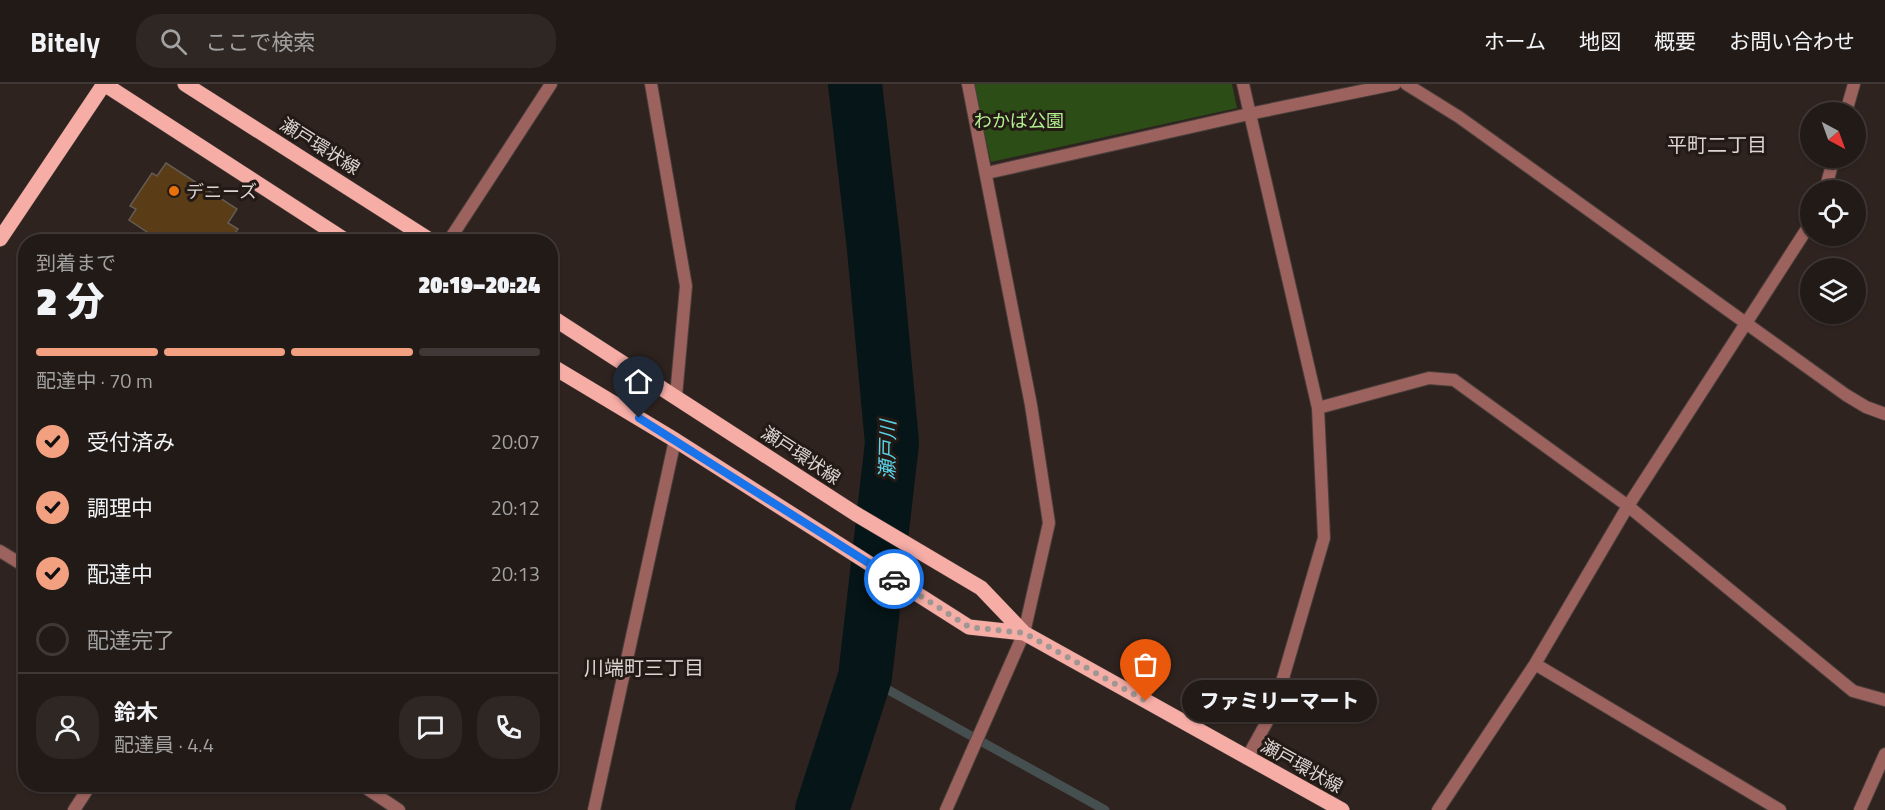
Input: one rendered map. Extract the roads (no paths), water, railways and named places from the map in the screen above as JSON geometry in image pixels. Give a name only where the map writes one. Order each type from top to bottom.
[{"type":"main road","points":[[0,239],[104,84],[336,234]]},
{"type":"main road","name":"瀬戸環状線","points":[[185,84],[420,234]]},
{"type":"main road","name":"瀬戸環状線","points":[[558,321],[856,514],[981,588],[1024,633],[1342,810]]},
{"type":"main road","name":"瀬戸環状線","points":[[558,370],[675,440],[969,627],[1024,633]]},
{"type":"street","points":[[453,234],[551,84]]},
{"type":"street","points":[[651,84],[686,286],[676,396]]},
{"type":"street","points":[[946,810],[1024,633],[1049,523],[1031,405],[968,84]]},
{"type":"street","points":[[1243,84],[1318,408],[1324,538],[1274,709],[1247,758]]},
{"type":"street","points":[[987,173],[1249,114],[1395,84]]},
{"type":"street","points":[[1406,84],[1458,117],[1846,395],[1866,407],[1885,414]]},
{"type":"street","points":[[1847,102],[1850,85]]},
{"type":"street","points":[[1438,810],[1535,664],[1628,506],[1800,239]]},
{"type":"street","points":[[1318,408],[1429,378],[1454,380],[1628,506],[1853,691],[1885,700]]},
{"type":"street","points":[[594,810],[675,440]]},
{"type":"street","points":[[0,551],[18,562]]},
{"type":"street","points":[[1535,664],[1780,810]]},
{"type":"street","points":[[1860,810],[1885,754]]},
{"type":"street","points":[[74,810],[86,792]]},
{"type":"street","points":[[372,792],[399,810]]},
{"type":"waterway","name":"瀬戸川","points":[[822,810],[865,677],[892,443],[874,249],[855,84]]},
{"type":"waterway","points":[[865,677],[1105,810]]},
{"type":"place","name":"デニーズ","points":[[174,191]]},
{"type":"place","name":"ファミリーマート","points":[[1146,701]]},
{"type":"district","name":"平町二丁目","points":[[1717,144]]},
{"type":"district","name":"川端町三丁目","points":[[644,667]]},
{"type":"park label","name":"わかば公園","points":[[1019,120]]}]
